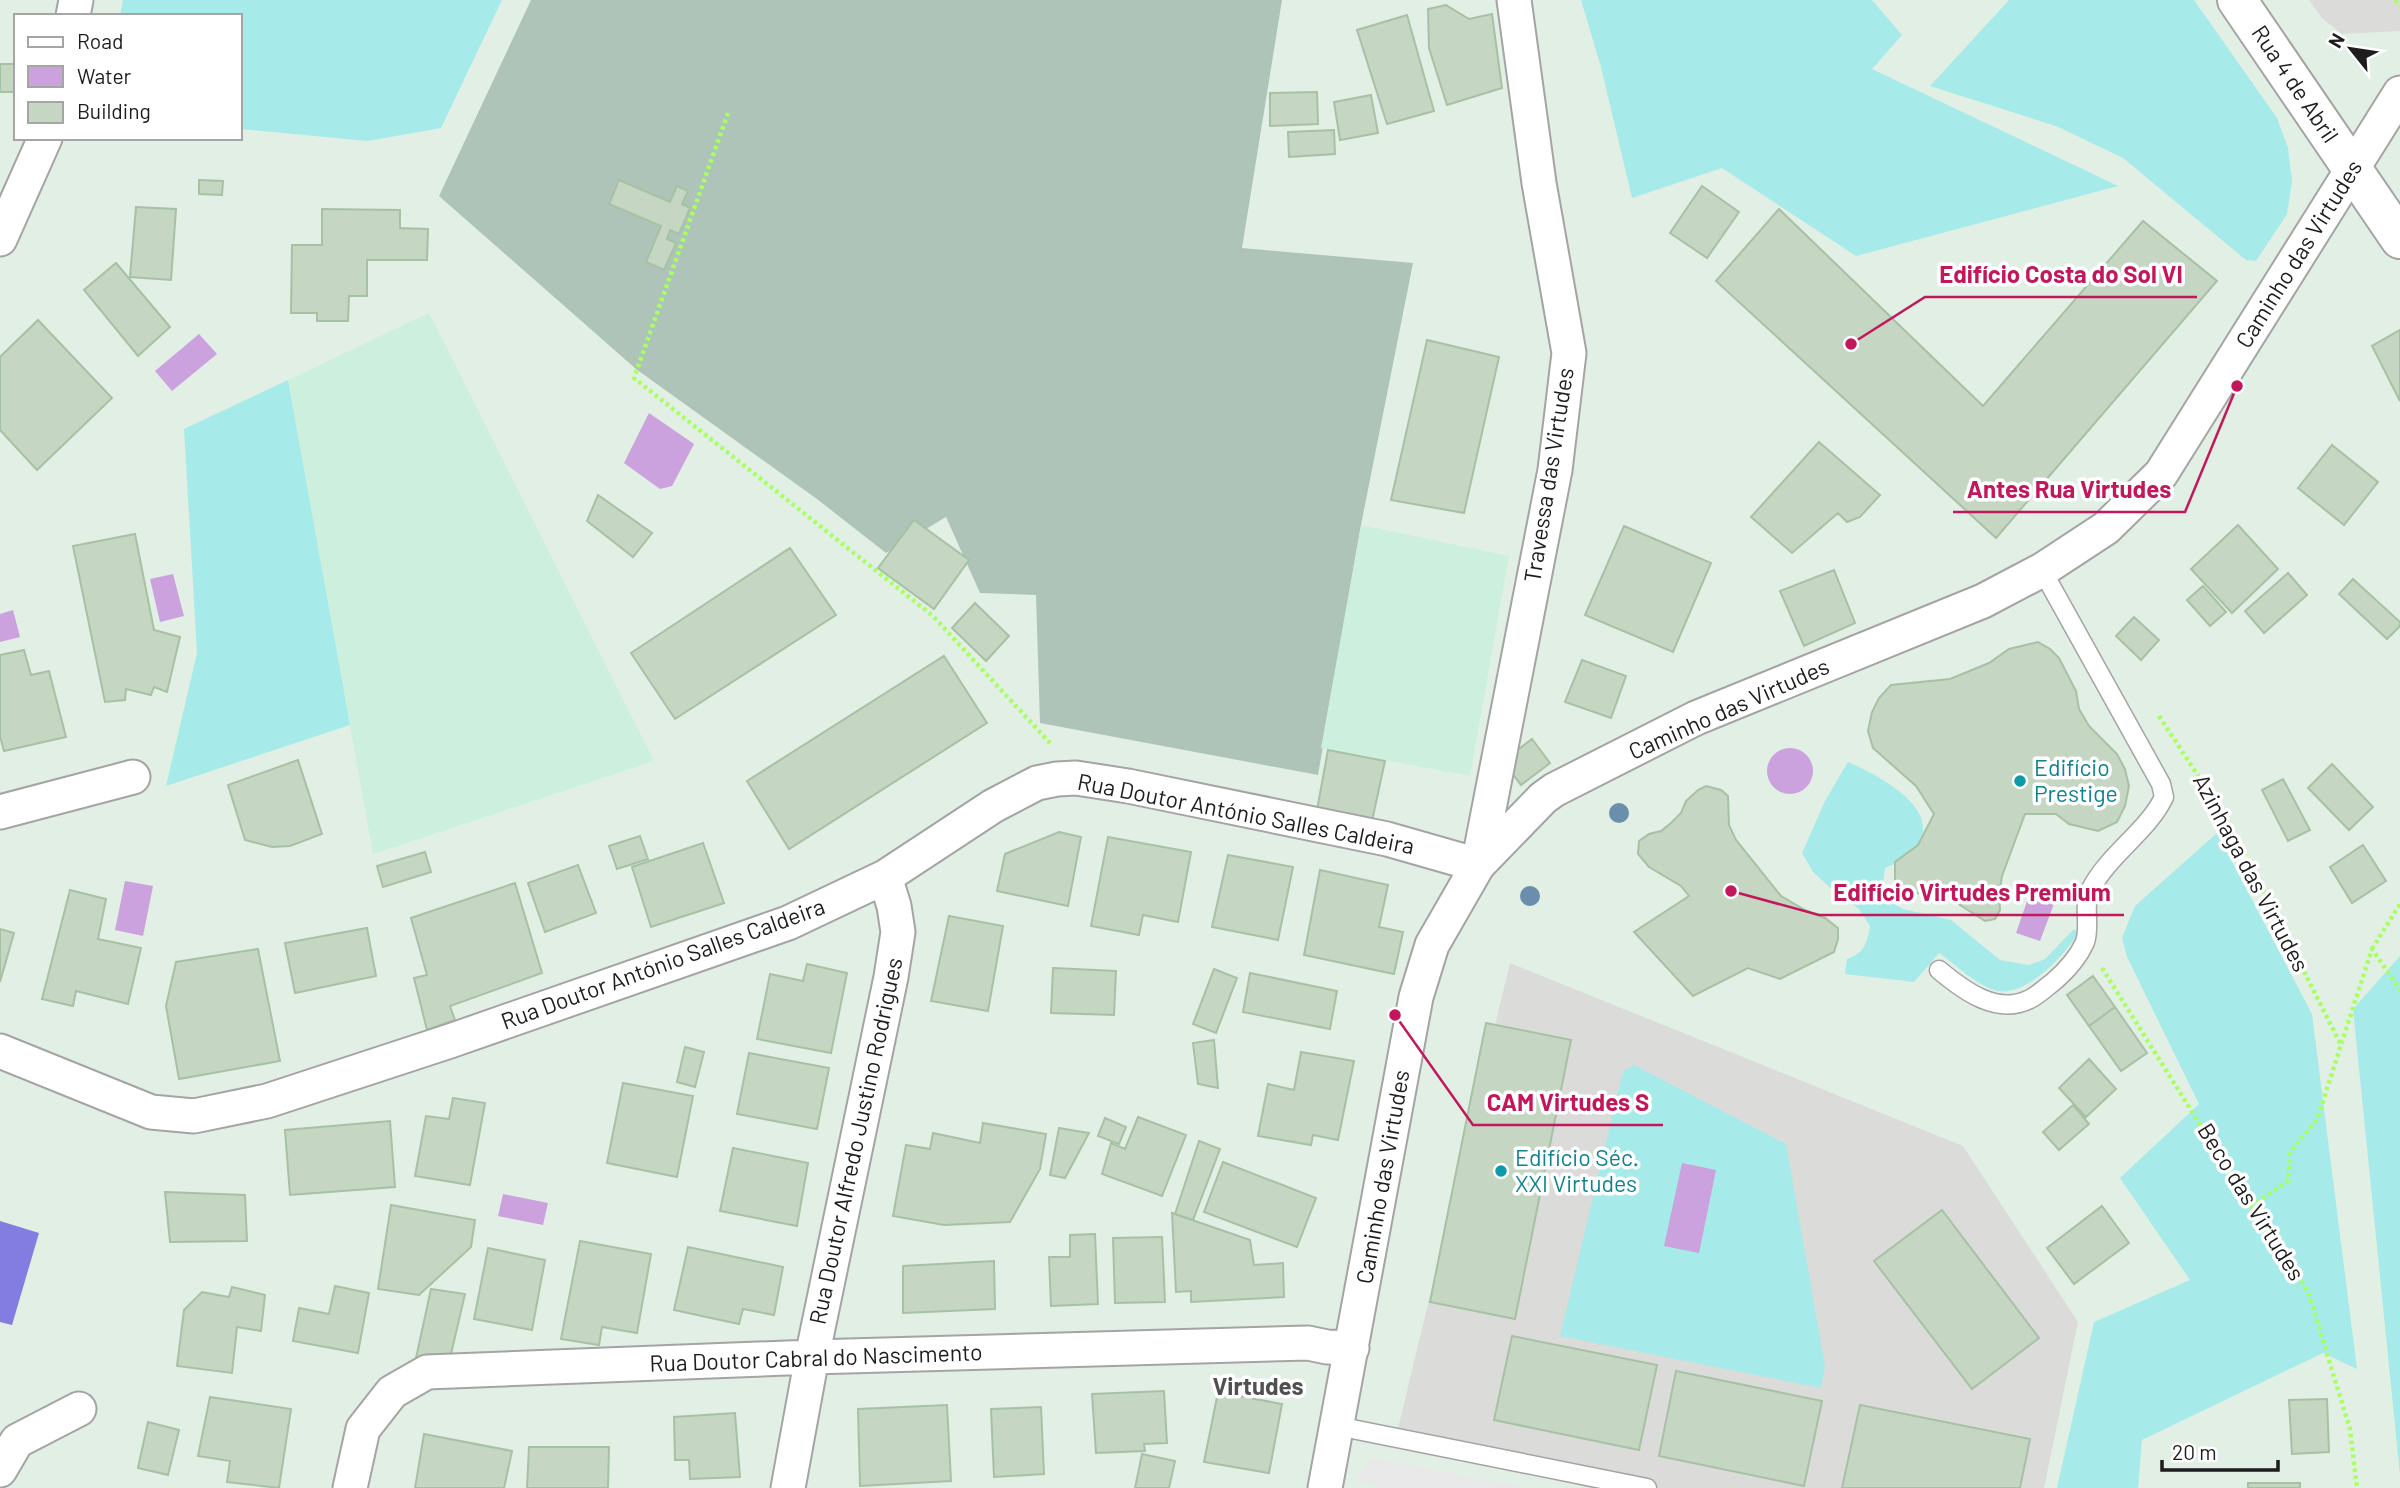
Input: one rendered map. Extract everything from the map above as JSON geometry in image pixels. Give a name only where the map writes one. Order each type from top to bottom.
[{"type":"street","name":"Travessa das Virtudes","points":[[1478,864],[1555,470],[1569,353],[1539,183],[1514,0]]},
{"type":"street","name":"Rua 4 de Abril","points":[[2237,0],[2400,239]]},
{"type":"street","name":"Caminho das Virtudes","points":[[1325,1488],[1416,997],[1432,945],[1478,864],[1544,798],[1565,784],[1696,718],[1983,601],[2042,570],[2106,528],[2161,474],[2400,93]]},
{"type":"street","points":[[0,239],[44,140]]},
{"type":"street","points":[[0,812],[133,777]]},
{"type":"street","name":"Rua Doutor António Salles Caldeira","points":[[0,1051],[151,1112],[194,1115],[267,1101],[450,1041],[788,923],[885,877],[993,806],[1037,783],[1076,778],[1387,838],[1478,864]]},
{"type":"street","name":"Rua Doutor Alfredo Justino Rodrigues","points":[[788,1488],[812,1357],[891,977],[898,932],[885,877]]},
{"type":"street","name":"Rua Doutor Cabral do Nascimento","points":[[350,1488],[363,1429],[392,1392],[427,1373],[812,1357],[1308,1343],[1352,1348]]},
{"type":"street","points":[[0,1470],[17,1441],[79,1409]]},
{"type":"lane","points":[[1940,970],[1974,996],[1990,1002],[2020,1003],[2031,999],[2058,978],[2075,960],[2085,941],[2088,927],[2087,900],[2091,889],[2109,862],[2157,810],[2164,797],[2161,785],[2042,570]]},
{"type":"lane","points":[[1337,1426],[1647,1488]]},
{"type":"path","points":[[2395,0],[2400,6]]},
{"type":"path","points":[[728,114],[634,379],[933,616],[1051,743]]},
{"type":"path","name":"Azinhaga das Virtudes","points":[[2154,709],[2229,823],[2341,1045]]},
{"type":"path","points":[[2251,1206],[2288,1181],[2290,1153],[2317,1120],[2372,949],[2400,904]]},
{"type":"path","name":"Beco das Virtudes","points":[[2085,941],[2308,1292],[2350,1429],[2357,1488]]},
{"type":"path","points":[[2372,949],[2400,990]]},
{"type":"shaded area","points":[[123,0],[502,0],[441,128],[368,141],[242,129],[242,14],[120,14]]},
{"type":"shaded area","points":[[531,0],[1282,0],[1242,248],[1413,263],[1361,525],[1318,775],[1040,723],[1036,595],[980,593],[946,517],[886,553],[817,499],[636,369],[439,196]]},
{"type":"shaded area","points":[[1581,0],[1872,0],[1902,35],[1872,69],[2118,186],[1856,256],[1722,168],[1632,198],[1601,67]]},
{"type":"shaded area","points":[[2009,0],[2194,0],[2277,118],[2288,148],[2292,181],[2287,214],[2256,261],[2246,260],[2123,158],[2056,126],[1930,86]]},
{"type":"shaded area","points":[[2309,0],[2400,0],[2400,31],[2342,34],[2322,18]]},
{"type":"shaded area","points":[[429,313],[654,761],[373,854],[288,380]]},
{"type":"shaded area","points":[[288,380],[350,725],[166,786],[197,653],[184,429]]},
{"type":"shaded area","points":[[1361,525],[1509,556],[1470,776],[1321,748]]},
{"type":"shaded area","points":[[1848,762],[1902,793],[1921,816],[1923,829],[1914,852],[1885,868],[1883,884],[1889,901],[1903,909],[1951,920],[2000,960],[2029,965],[2045,959],[2074,929],[2078,933],[2055,962],[2033,981],[2009,991],[1998,991],[1982,985],[1939,953],[1914,982],[1845,974],[1847,959],[1864,947],[1870,926],[1859,909],[1813,872],[1802,853],[1825,801]]},
{"type":"shaded area","points":[[2217,833],[2312,1014],[2357,1369],[2323,1353],[2142,1440],[2138,1488],[2057,1488],[2094,1322],[2190,1280],[2120,1178],[2199,1104],[2127,957],[2122,938],[2135,906]]},
{"type":"shaded area","points":[[2400,956],[2400,1475],[2353,1009]]},
{"type":"shaded area","points":[[1510,963],[1963,1146],[2078,1322],[2044,1488],[1590,1488],[1395,1441]]},
{"type":"shaded area","points":[[1634,1065],[1786,1144],[1825,1366],[1821,1388],[1560,1336],[1622,1075]]},
{"type":"shaded area","points":[[0,1221],[39,1233],[12,1325],[0,1322]]},
{"type":"shaded area","points":[[1372,1458],[1529,1488],[1390,1488],[1355,1481]]},
{"type":"water","points":[[199,334],[217,354],[172,391],[155,371]]},
{"type":"water","points":[[649,413],[694,444],[672,486],[660,489],[624,463]]},
{"type":"water","points":[[173,574],[184,616],[160,622],[150,579]]},
{"type":"water","points":[[13,610],[20,637],[0,642],[0,614]]},
{"type":"water","points":[[1790,748],[1806,755],[1813,771],[1806,787],[1790,794],[1774,787],[1767,771],[1774,755]]},
{"type":"water","points":[[125,881],[153,886],[143,936],[115,930]]},
{"type":"water","points":[[2033,884],[2058,893],[2040,941],[2016,933]]},
{"type":"water","points":[[1682,1163],[1716,1170],[1699,1253],[1664,1246]]},
{"type":"water","points":[[503,1194],[548,1203],[543,1225],[498,1216]]},
{"type":"building","points":[[1446,5],[1469,19],[1492,14],[1502,88],[1447,105],[1429,48],[1428,9]]},
{"type":"building","points":[[1407,15],[1434,111],[1387,124],[1357,30]]},
{"type":"building","points":[[0,64],[14,64],[14,92],[0,92]]},
{"type":"building","points":[[1317,92],[1318,124],[1270,126],[1270,93]]},
{"type":"building","points":[[1371,95],[1378,133],[1340,140],[1334,102]]},
{"type":"building","points":[[1334,130],[1335,154],[1289,157],[1288,132]]},
{"type":"building","points":[[199,180],[223,181],[222,195],[199,194]]},
{"type":"building","points":[[619,180],[670,202],[677,186],[688,191],[682,204],[690,208],[679,234],[670,230],[667,239],[676,243],[664,270],[646,262],[661,226],[609,204]]},
{"type":"building","points":[[1702,186],[1739,212],[1707,258],[1670,233]]},
{"type":"building","points":[[136,207],[176,209],[171,280],[130,277]]},
{"type":"building","points":[[322,209],[400,210],[400,228],[428,229],[427,260],[367,260],[367,296],[349,296],[348,321],[317,321],[317,313],[291,313],[292,245],[322,245]]},
{"type":"building","points":[[1779,209],[1983,406],[2143,221],[2217,281],[1996,538],[1716,281]]},
{"type":"building","points":[[116,263],[170,327],[138,356],[84,290]]},
{"type":"building","points":[[38,320],[112,398],[37,470],[0,430],[0,357]]},
{"type":"building","points":[[2400,330],[2400,401],[2372,346]]},
{"type":"building","points":[[1427,340],[1499,357],[1464,513],[1391,500]]},
{"type":"building","points":[[1819,442],[1880,495],[1860,517],[1847,522],[1838,513],[1792,553],[1751,517]]},
{"type":"building","points":[[2332,445],[2378,482],[2344,525],[2298,488]]},
{"type":"building","points":[[598,495],[652,533],[633,557],[587,521]]},
{"type":"building","points":[[914,520],[969,560],[934,609],[878,568]]},
{"type":"building","points":[[2238,525],[2278,569],[2232,613],[2191,569]]},
{"type":"building","points":[[1624,526],[1711,563],[1673,652],[1585,615]]},
{"type":"building","points":[[135,534],[154,630],[180,637],[167,692],[154,687],[151,695],[126,689],[125,700],[105,702],[73,546]]},
{"type":"building","points":[[790,548],[836,615],[675,719],[631,653]]},
{"type":"building","points":[[1834,570],[1855,623],[1804,646],[1780,591]]},
{"type":"building","points":[[2288,573],[2307,595],[2264,633],[2245,611]]},
{"type":"building","points":[[2353,579],[2400,622],[2400,626],[2387,639],[2339,594]]},
{"type":"building","points":[[2203,586],[2226,612],[2210,626],[2187,600]]},
{"type":"building","points":[[975,603],[1009,636],[986,661],[952,628]]},
{"type":"building","points":[[2134,617],[2159,640],[2141,660],[2116,636]]},
{"type":"building","name":"Edifício Prestige","points":[[2038,642],[2059,658],[2076,691],[2079,709],[2089,726],[2117,754],[2125,769],[2129,786],[2125,806],[2117,822],[2098,831],[2069,824],[2056,814],[2025,814],[2002,876],[2000,910],[1995,919],[1985,921],[1949,898],[1905,891],[1898,886],[1895,879],[1895,862],[1918,845],[1934,814],[1916,786],[1873,748],[1868,731],[1872,712],[1879,698],[1891,685],[1950,679],[1989,663],[2009,649]]},
{"type":"building","points":[[24,650],[31,675],[49,671],[66,737],[4,751],[0,736],[0,655]]},
{"type":"building","points":[[944,656],[987,723],[789,849],[747,781]]},
{"type":"building","points":[[1582,660],[1626,676],[1611,718],[1565,702]]},
{"type":"building","points":[[1532,739],[1550,763],[1521,785],[1503,761]]},
{"type":"building","points":[[1328,750],[1385,761],[1372,821],[1317,810]]},
{"type":"building","points":[[298,760],[322,834],[290,846],[272,847],[245,840],[228,785]]},
{"type":"building","points":[[2332,764],[2373,807],[2349,830],[2308,788]]},
{"type":"building","points":[[2283,779],[2310,830],[2288,841],[2262,790]]},
{"type":"building","points":[[1706,786],[1721,790],[1728,796],[1729,825],[1736,840],[1781,896],[1825,918],[1838,928],[1838,939],[1834,952],[1780,979],[1748,968],[1693,996],[1634,932],[1689,896],[1681,886],[1649,867],[1638,854],[1639,841],[1671,823],[1681,813],[1686,801]]},
{"type":"building","points":[[1059,832],[1081,837],[1068,906],[997,891],[1005,854]]},
{"type":"building","points":[[640,836],[648,859],[617,869],[609,846]]},
{"type":"building","points":[[1108,837],[1191,852],[1178,922],[1143,915],[1139,935],[1091,926]]},
{"type":"building","points":[[703,843],[724,903],[651,927],[632,867]]},
{"type":"building","points":[[2363,845],[2386,881],[2352,903],[2330,867]]},
{"type":"building","points":[[425,852],[431,872],[383,887],[377,866]]},
{"type":"building","points":[[1228,855],[1293,867],[1278,940],[1212,927]]},
{"type":"building","points":[[578,865],[596,913],[545,932],[528,883]]},
{"type":"building","points":[[1320,870],[1388,885],[1379,927],[1403,932],[1394,974],[1304,955]]},
{"type":"building","points":[[515,883],[542,973],[450,1006],[455,1020],[427,1030],[414,978],[427,975],[411,918]]},
{"type":"building","points":[[70,890],[106,899],[98,939],[141,948],[128,1004],[76,991],[73,1006],[42,999]]},
{"type":"building","points":[[949,916],[1003,926],[988,1011],[931,1001]]},
{"type":"building","points":[[367,928],[376,976],[295,993],[285,943]]},
{"type":"building","points":[[0,929],[14,933],[0,982]]},
{"type":"building","points":[[258,949],[280,1061],[179,1079],[166,1006],[176,962]]},
{"type":"building","points":[[807,964],[847,973],[831,1053],[757,1039],[770,974],[803,981]]},
{"type":"building","points":[[1053,968],[1116,971],[1114,1015],[1051,1013]]},
{"type":"building","points":[[1214,969],[1237,978],[1216,1033],[1193,1024]]},
{"type":"building","points":[[1250,973],[1337,991],[1330,1029],[1243,1012]]},
{"type":"building","points":[[2093,976],[2115,1007],[2089,1026],[2067,995]]},
{"type":"building","points":[[2115,1007],[2147,1053],[2121,1071],[2089,1026]]},
{"type":"building","name":"Edifício Séc. XXI Virtudes","points":[[1486,1023],[1571,1040],[1515,1319],[1430,1302]]},
{"type":"building","points":[[1214,1040],[1218,1088],[1198,1084],[1193,1043]]},
{"type":"building","points":[[685,1047],[704,1052],[695,1087],[677,1082]]},
{"type":"building","points":[[1301,1052],[1354,1061],[1338,1140],[1313,1135],[1311,1145],[1258,1136],[1268,1084],[1294,1090]]},
{"type":"building","points":[[749,1053],[829,1068],[817,1129],[737,1114]]},
{"type":"building","points":[[2089,1059],[2116,1089],[2086,1117],[2059,1088]]},
{"type":"building","points":[[623,1083],[693,1096],[677,1177],[607,1163]]},
{"type":"building","points":[[453,1098],[485,1103],[470,1185],[415,1176],[426,1116],[449,1119]]},
{"type":"building","points":[[2073,1105],[2089,1124],[2059,1150],[2043,1132]]},
{"type":"building","points":[[1138,1117],[1186,1135],[1162,1196],[1102,1174],[1111,1143],[1125,1149]]},
{"type":"building","points":[[1105,1118],[1126,1127],[1119,1144],[1098,1136]]},
{"type":"building","points":[[390,1121],[395,1187],[290,1195],[285,1130]]},
{"type":"building","points":[[983,1123],[1046,1134],[1040,1169],[1010,1222],[944,1225],[893,1216],[906,1145],[930,1149],[933,1133],[980,1143]]},
{"type":"building","points":[[1059,1128],[1089,1133],[1065,1178],[1050,1175]]},
{"type":"building","points":[[1199,1141],[1220,1149],[1193,1220],[1175,1214]]},
{"type":"building","points":[[733,1148],[808,1163],[797,1226],[720,1211]]},
{"type":"building","points":[[1223,1162],[1316,1198],[1297,1247],[1204,1212]]},
{"type":"building","points":[[165,1192],[245,1195],[247,1241],[170,1242]]},
{"type":"building","points":[[391,1205],[475,1220],[471,1247],[419,1295],[378,1289]]},
{"type":"building","points":[[2102,1206],[2129,1243],[2074,1284],[2047,1248]]},
{"type":"building","points":[[1942,1210],[2039,1338],[1972,1389],[1874,1261]]},
{"type":"building","points":[[1172,1213],[1250,1240],[1254,1265],[1283,1263],[1284,1297],[1191,1302],[1191,1291],[1176,1292]]},
{"type":"building","points":[[1095,1234],[1098,1304],[1051,1306],[1049,1257],[1070,1257],[1070,1235]]},
{"type":"building","points":[[1162,1237],[1165,1302],[1115,1303],[1113,1238]]},
{"type":"building","points":[[580,1241],[651,1254],[637,1333],[602,1327],[599,1345],[561,1339]]},
{"type":"building","points":[[688,1247],[783,1267],[774,1315],[743,1309],[739,1324],[674,1310]]},
{"type":"building","points":[[488,1248],[545,1260],[532,1330],[474,1319]]},
{"type":"building","points":[[994,1261],[995,1309],[903,1313],[903,1266]]},
{"type":"building","points":[[335,1286],[369,1293],[358,1353],[293,1341],[299,1308],[329,1314]]},
{"type":"building","points":[[232,1287],[265,1295],[261,1331],[237,1327],[232,1373],[177,1366],[184,1310],[202,1292],[229,1297]]},
{"type":"building","points":[[431,1289],[465,1294],[451,1354],[416,1358]]},
{"type":"building","points":[[1512,1336],[1657,1365],[1639,1450],[1494,1420]]},
{"type":"building","points":[[1676,1371],[1822,1401],[1804,1486],[1659,1456]]},
{"type":"building","points":[[1164,1391],[1167,1443],[1144,1444],[1145,1451],[1096,1453],[1092,1394]]},
{"type":"building","points":[[1218,1392],[1282,1404],[1269,1473],[1204,1462]]},
{"type":"building","points":[[210,1397],[291,1409],[279,1488],[227,1482],[230,1461],[198,1456]]},
{"type":"building","points":[[2327,1399],[2329,1452],[2292,1454],[2289,1400]]},
{"type":"building","points":[[947,1405],[951,1481],[860,1486],[858,1409]]},
{"type":"building","points":[[1860,1405],[2030,1439],[2020,1488],[1842,1488]]},
{"type":"building","points":[[1041,1407],[1044,1474],[994,1477],[991,1409]]},
{"type":"building","points":[[735,1413],[740,1477],[690,1479],[689,1460],[675,1460],[674,1417]]},
{"type":"building","points":[[148,1422],[179,1430],[168,1475],[138,1468]]},
{"type":"building","points":[[424,1434],[512,1451],[504,1488],[415,1488]]},
{"type":"building","points":[[529,1447],[609,1447],[608,1488],[527,1488]]},
{"type":"building","points":[[1142,1454],[1175,1461],[1169,1488],[1135,1488]]},
{"type":"building","points":[[2248,1483],[2300,1483],[2300,1488],[2248,1488]]},
{"type":"place","name":"Edifício Costa do Sol VI","points":[[1851,344]]},
{"type":"place","name":"Antes Rua Virtudes","points":[[2237,386]]},
{"type":"place","name":"Edifício Prestige","points":[[2020,781]]},
{"type":"place","name":"Edifício Virtudes Premium","points":[[1731,891]]},
{"type":"place","name":"CAM Virtudes S","points":[[1395,1015]]},
{"type":"place","name":"Edifício Séc. XXI Virtudes","points":[[1501,1171]]},
{"type":"district","name":"Virtudes","points":[[1258,1387]]}]
